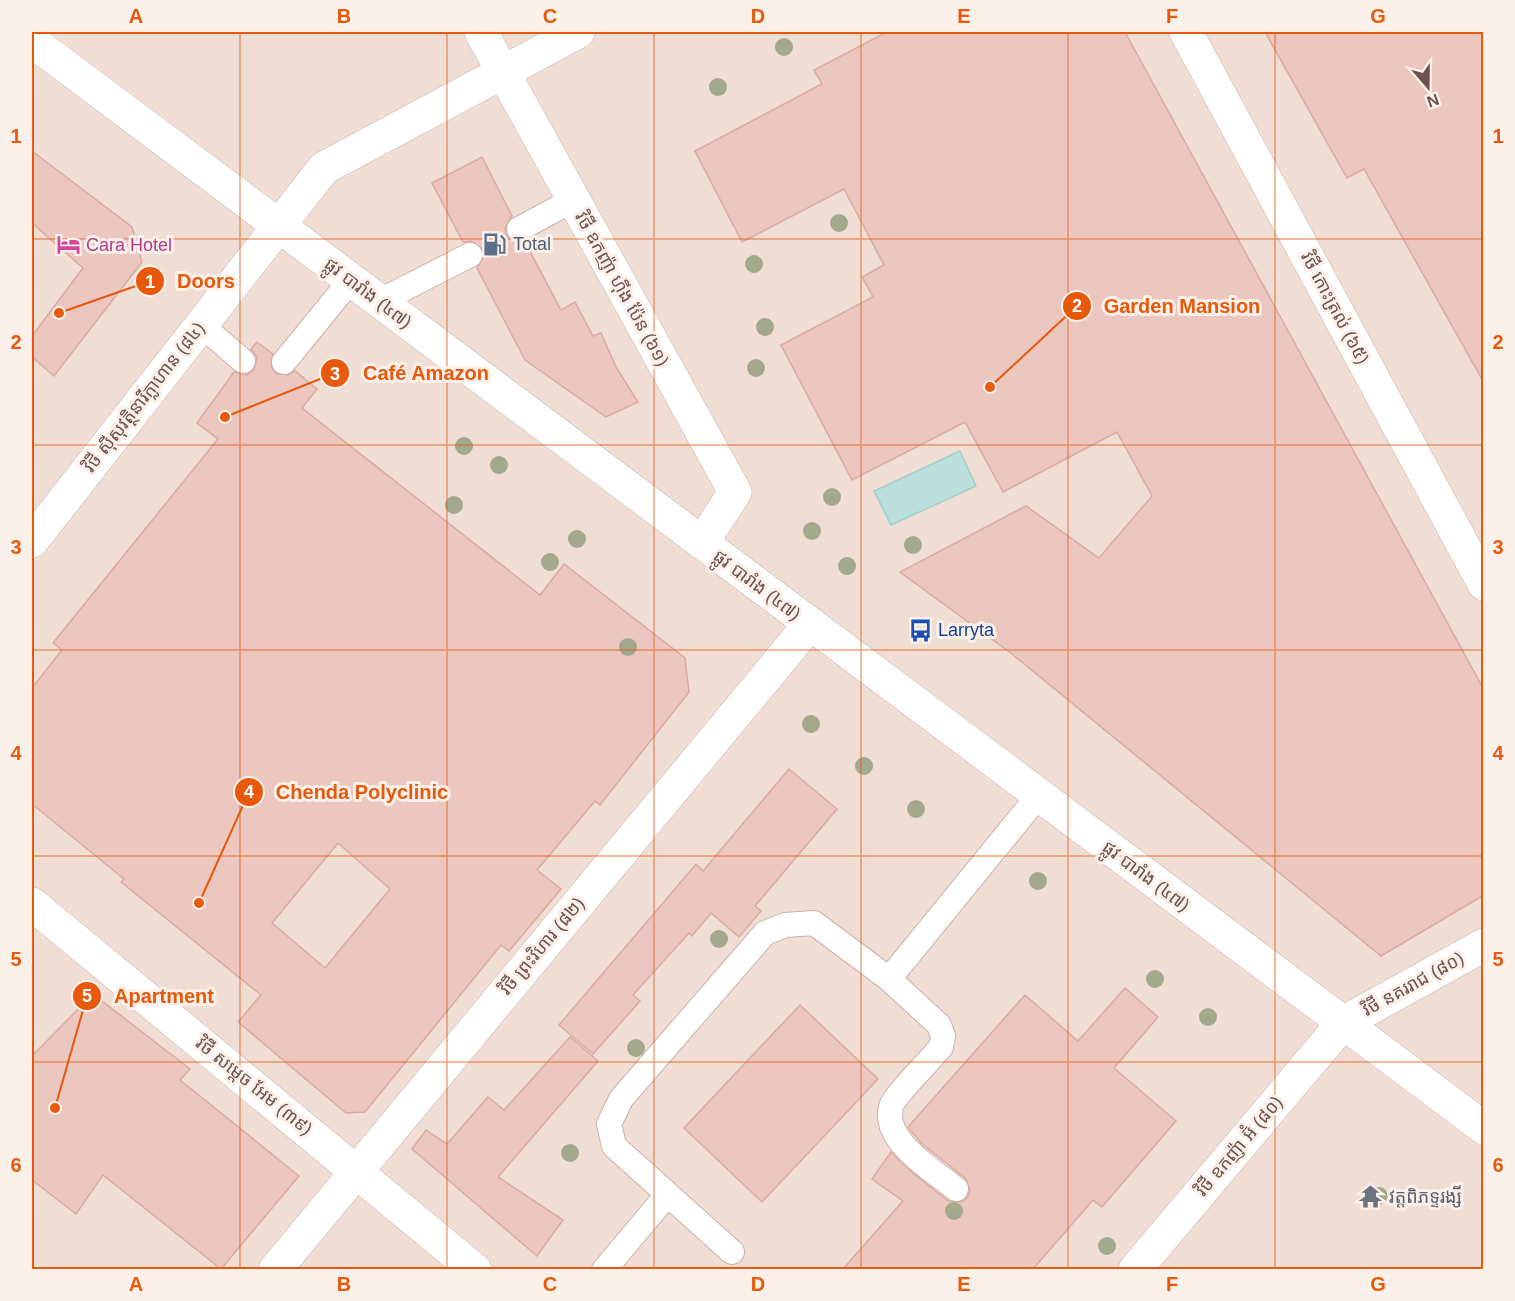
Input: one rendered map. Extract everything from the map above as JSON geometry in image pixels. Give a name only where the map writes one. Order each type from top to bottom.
[{"type":"street","name":"វិថី ឧកញ៉ា ហ៊ីង ប៉ែន (៦១)","points":[[480,32],[735,492],[702,543]]},
{"type":"street","name":"វិថី ស៊ីសុវត្ថិនារីក្លាហាន (៨៤)","points":[[32,541],[277,225],[324,168],[578,32]]},
{"type":"street","name":"វិថី កោះត្រល់ (៦៥)","points":[[1186,32],[1484,584]]},
{"type":"street","name":"ផ្លូវ បារាំង (៤៧)","points":[[32,41],[1484,1128]]},
{"type":"street","name":"វិថី ព្រះវិហារ (៨២)","points":[[275,1269],[810,624]]},
{"type":"street","name":"វិថី សម្តេច អែម (៣៩)","points":[[32,904],[357,1169],[475,1269]]},
{"type":"street","name":"វិថី នគររាជ (៨០)","points":[[1343,1023],[1484,945]]},
{"type":"street","name":"វិថី ឧកញ៉ា អ៊ំ (៨០)","points":[[1135,1269],[1343,1023]]},
{"type":"lane","points":[[519,229],[573,200]]},
{"type":"lane","points":[[380,301],[470,255]]},
{"type":"lane","points":[[284,363],[351,280]]},
{"type":"lane","points":[[200,324],[243,361]]},
{"type":"lane","points":[[889,979],[1039,795]]},
{"type":"lane","points":[[732,1252],[614,1146],[609,1124],[621,1099],[765,933],[785,925],[814,923],[889,979],[939,1025],[943,1036],[941,1047],[891,1106],[891,1129],[899,1142],[956,1189]]},
{"type":"lane","points":[[604,1269],[667,1195]]},
{"type":"shaded area","points":[[32,32],[1483,32],[1483,1269],[32,1269]]},
{"type":"water","points":[[960,451],[976,486],[891,525],[874,491]]},
{"type":"building","points":[[887,32],[1125,32],[1484,690],[1484,895],[1381,956],[1012,654],[900,572],[1026,506],[1099,558],[1152,496],[1117,432],[1003,492],[965,422],[852,480],[781,345],[873,297],[862,277],[884,265],[844,189],[742,242],[695,151],[822,84],[814,70]]},
{"type":"building","points":[[1265,32],[1484,32],[1484,383],[1364,169],[1347,178]]},
{"type":"building","points":[[32,151],[132,227],[142,262],[54,376],[32,357],[32,336],[83,268],[32,223]]},
{"type":"building","points":[[482,157],[512,216],[505,228],[507,236],[518,243],[525,242],[561,310],[575,302],[593,336],[601,333],[616,367],[638,402],[606,417],[525,360],[477,268],[484,256],[482,248],[471,241],[463,242],[432,183]]},
{"type":"building","points":[[257,342],[273,354],[271,366],[275,373],[288,375],[295,371],[317,389],[302,408],[540,595],[564,564],[685,658],[689,692],[600,805],[595,801],[537,870],[561,889],[509,951],[501,945],[365,1112],[346,1113],[238,1022],[261,995],[121,882],[124,879],[32,804],[32,688],[62,650],[53,643],[218,439],[197,423],[234,372],[247,375],[254,370],[257,357],[251,349]],"holes":[[[338,843],[390,889],[325,968],[272,923]]]},
{"type":"building","points":[[789,769],[837,809],[755,906],[761,911],[739,937],[711,913],[692,936],[689,933],[633,995],[640,1001],[593,1054],[559,1025],[696,864],[703,871]]},
{"type":"building","points":[[1125,988],[1158,1017],[1114,1068],[1176,1121],[1102,1207],[1093,1200],[1033,1269],[843,1269],[903,1201],[872,1179],[891,1152],[948,1201],[961,1202],[968,1197],[970,1190],[965,1178],[921,1143],[908,1127],[1025,995],[1078,1041]]},
{"type":"building","points":[[93,994],[190,1069],[180,1080],[299,1176],[221,1269],[103,1175],[76,1214],[32,1180],[32,1056]]},
{"type":"building","points":[[800,1005],[878,1079],[762,1202],[684,1128]]},
{"type":"building","points":[[570,1037],[598,1061],[498,1177],[563,1220],[537,1256],[412,1149],[426,1130],[447,1144],[488,1097],[504,1110]]},
{"type":"place","name":"Total","points":[[495,244]]},
{"type":"place","name":"Cara Hotel","points":[[68,245]]},
{"type":"place","name":"Doors","points":[[59,313]]},
{"type":"place","name":"Garden Mansion","points":[[990,387]]},
{"type":"place","name":"Café Amazon","points":[[225,417]]},
{"type":"place","name":"Larryta","points":[[920,630]]},
{"type":"place","name":"Chenda Polyclinic","points":[[199,903]]},
{"type":"place","name":"Apartment","points":[[55,1108]]},
{"type":"place","name":"វត្តពិភទ្ទរង្សី","points":[[1371,1197]]}]
